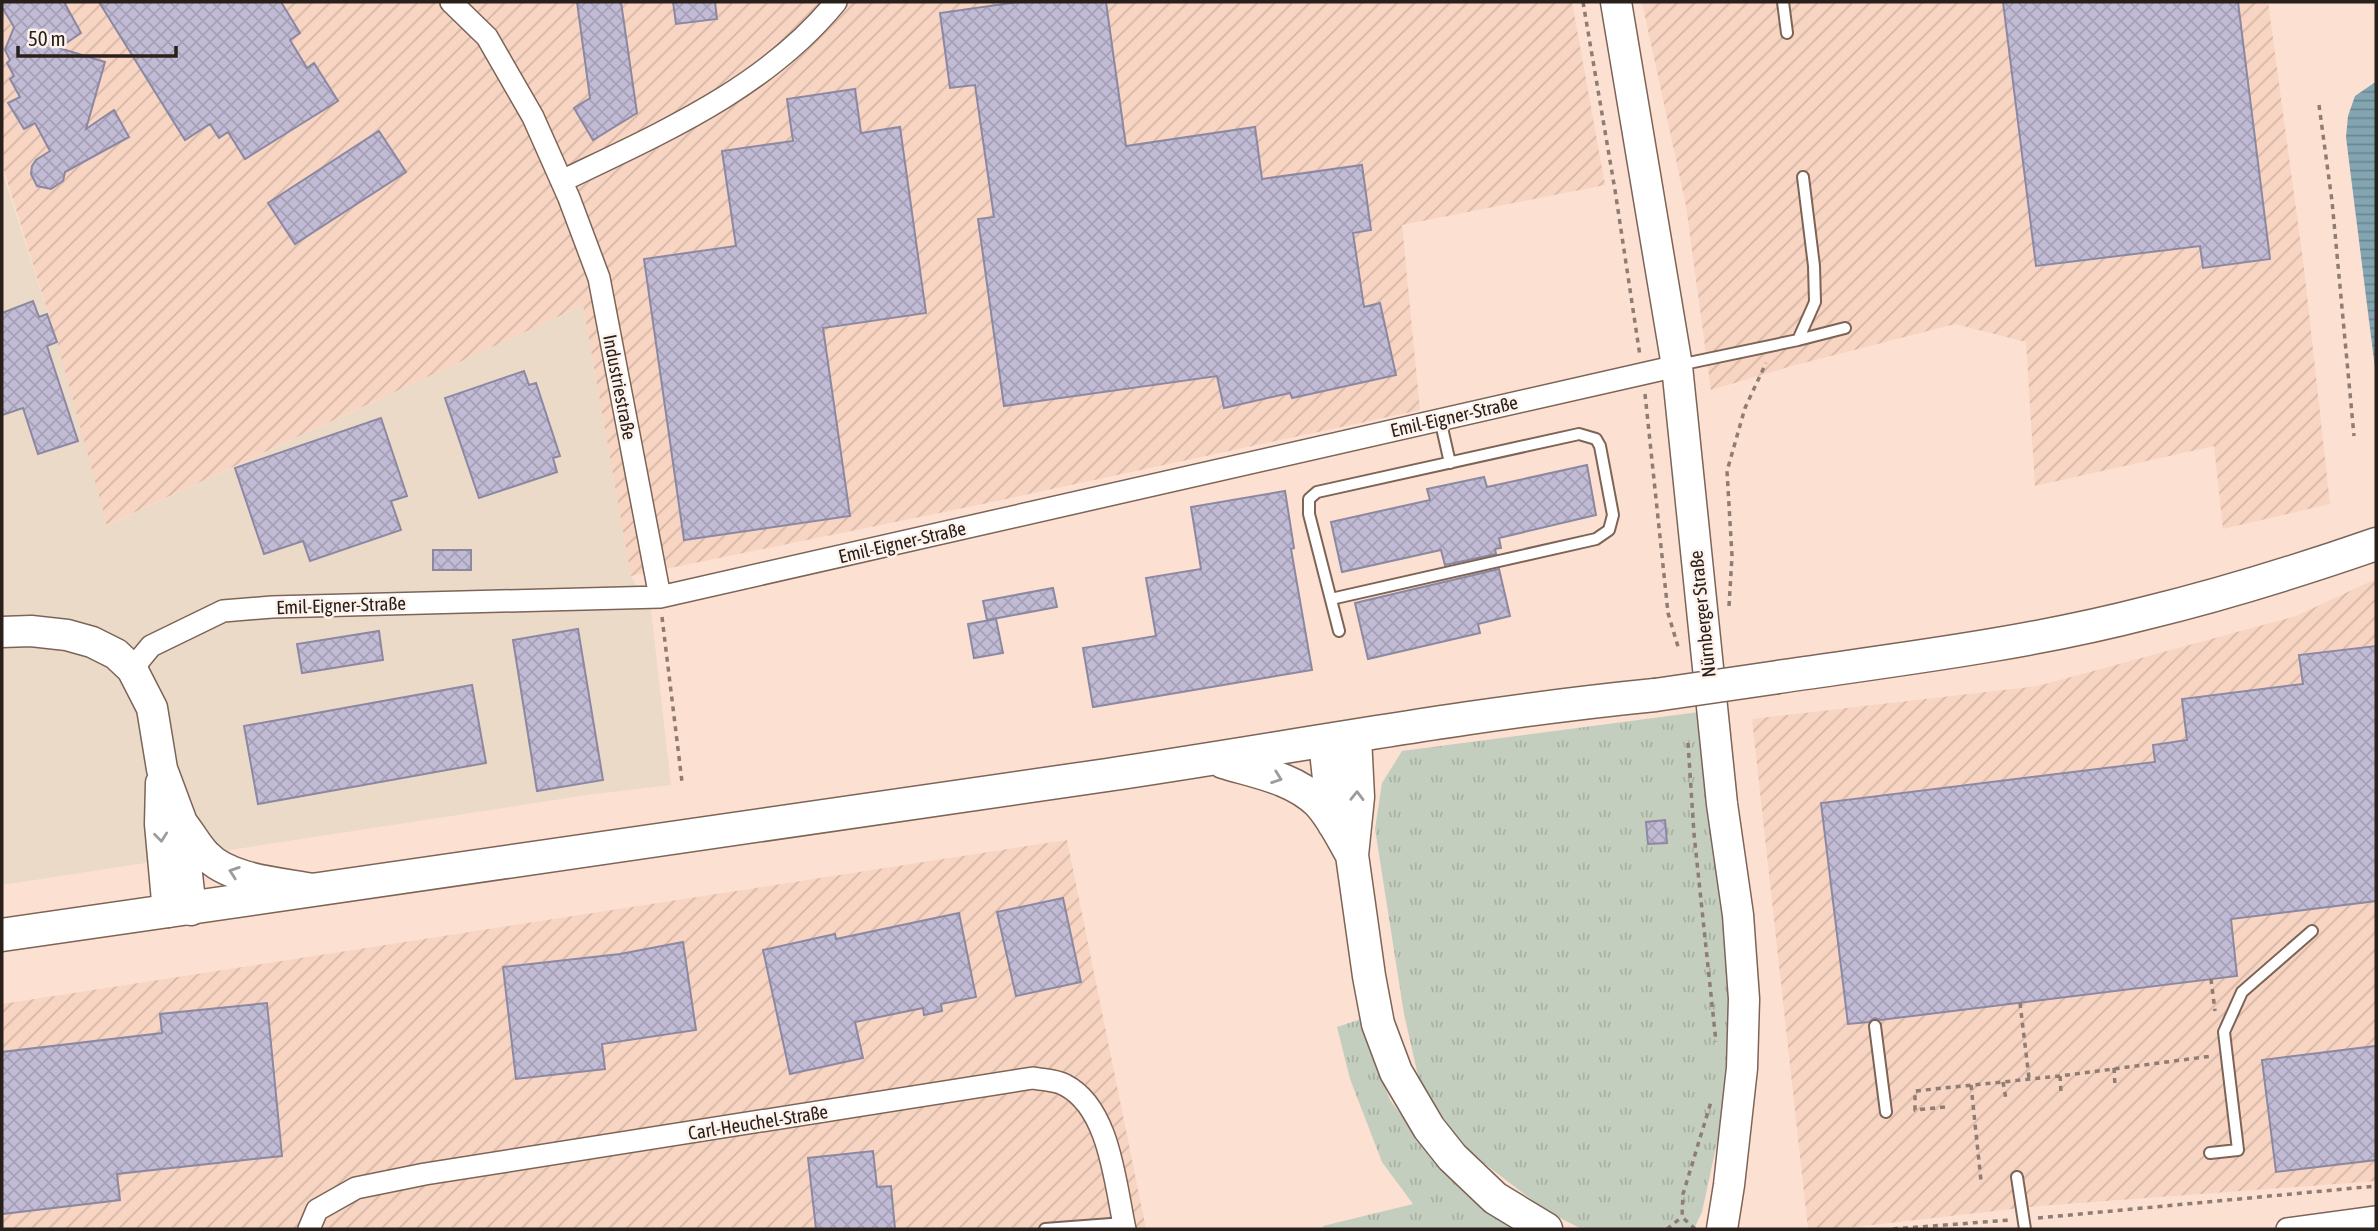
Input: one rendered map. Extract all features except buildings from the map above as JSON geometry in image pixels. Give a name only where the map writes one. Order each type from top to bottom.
[{"type":"main road","name":"Nürnberger Straße","points":[[1616,2],[1677,366],[1722,804],[1738,915],[1744,999],[1742,1069],[1730,1185],[1722,1229]]},
{"type":"main road","points":[[2,934],[324,891],[1558,705],[1655,695],[1929,655],[2145,614],[2376,544]]},
{"type":"main road","points":[[2,632],[31,631],[67,635],[92,642],[117,654],[132,669],[152,708],[162,769],[181,820],[206,855],[220,867],[239,874],[324,891]]},
{"type":"main road","points":[[1334,825],[1340,739]]},
{"type":"main road","points":[[1340,739],[1358,797],[1352,855],[1378,1024],[1396,1072],[1429,1128],[1452,1157],[1495,1198],[1546,1229]]},
{"type":"main road","points":[[1212,759],[1300,787],[1320,804],[1352,855]]},
{"type":"main road","points":[[162,769],[160,824],[180,911]]},
{"type":"main road","points":[[180,911],[181,820]]},
{"type":"street","name":"Industriestraße","points":[[451,2],[487,37],[533,117],[562,181],[599,278],[660,597]]},
{"type":"street","points":[[562,181],[698,114],[758,77],[818,24],[836,2]]},
{"type":"street","name":"Emil-Eigner-Straße","points":[[132,669],[151,646],[223,611],[272,607],[660,597],[1677,366]]},
{"type":"street","name":"Carl-Heuchel-Straße","points":[[309,1229],[317,1210],[356,1188],[425,1174],[1033,1078],[1064,1084],[1089,1104],[1104,1134],[1125,1226]]},
{"type":"street","points":[[2287,1229],[2376,1217]]},
{"type":"lane","points":[[1783,2],[1787,33]]},
{"type":"lane","points":[[1798,340],[1815,302],[1814,266],[1803,177]]},
{"type":"lane","points":[[1677,366],[1845,328]]},
{"type":"lane","points":[[1440,419],[1450,463]]},
{"type":"lane","points":[[1331,599],[1596,539],[1609,530],[1613,515],[1600,446],[1596,439],[1579,434],[1317,492],[1309,499],[1310,514],[1331,599],[1339,631]]},
{"type":"lane","points":[[2210,1153],[2238,1150],[2224,1031],[2242,992],[2312,931]]},
{"type":"lane","points":[[1875,1026],[1886,1112]]},
{"type":"lane","points":[[2017,1177],[2025,1224]]},
{"type":"lane","points":[[1045,1229],[1125,1226]]},
{"type":"path","points":[[1583,2],[1642,373],[1668,613],[1682,661]]},
{"type":"path","points":[[2319,104],[2332,201],[2354,436]]},
{"type":"path","points":[[1675,635],[1728,628],[1732,556],[1727,471],[1745,408],[1766,366],[1764,348]]},
{"type":"path","points":[[660,597],[682,782]]},
{"type":"path","points":[[1689,740],[1694,834],[1716,1044]]},
{"type":"path","points":[[2211,979],[2216,1017]]},
{"type":"path","points":[[2020,1003],[2029,1078]]},
{"type":"path","points":[[1945,1107],[1915,1111],[1915,1091],[2221,1055]]},
{"type":"path","points":[[2114,1068],[2115,1086]]},
{"type":"path","points":[[2060,1076],[2062,1092]]},
{"type":"path","points":[[2003,1082],[2006,1099]]},
{"type":"path","points":[[1970,1085],[1981,1181]]},
{"type":"path","points":[[1667,1229],[1682,1217],[1684,1194],[1713,1097]]},
{"type":"path","points":[[1893,1229],[2025,1224],[2376,1186]]},
{"type":"path","points":[[1682,1217],[1695,1229]]},
{"type":"shaded area","points":[[2,2],[1572,2],[1605,185],[1402,225],[1420,410],[631,576],[583,305],[107,525],[57,342],[2,164]]},
{"type":"shaded area","points":[[1642,2],[2268,2],[2304,268],[2330,504],[2223,529],[2214,446],[2035,486],[2026,342],[1955,324],[1711,390],[1686,206]]},
{"type":"shaded area","points":[[2,170],[57,342],[108,525],[583,305],[631,576],[651,610],[671,785],[594,794],[2,885]]},
{"type":"shaded area","points":[[2376,579],[2376,1181],[2038,1206],[1837,1229],[1808,1229],[1752,719],[2038,686],[2296,616]]},
{"type":"shaded area","points":[[1067,840],[1146,1229],[2,1229],[2,1004]]},
{"type":"green space","points":[[1699,712],[1730,918],[1732,1073],[1702,1212],[1694,1229],[1582,1229],[1546,1211],[1463,1147],[1419,1080],[1404,1014],[1375,829],[1382,783],[1402,751]]},
{"type":"green space","points":[[1364,1018],[1370,1049],[1390,1100],[1430,1155],[1485,1205],[1526,1229],[1324,1229],[1323,1226],[1413,1204],[1382,1162],[1350,1079],[1337,1027]]},
{"type":"water","points":[[2374,83],[2376,376],[2346,137],[2348,116],[2355,96]]}]
